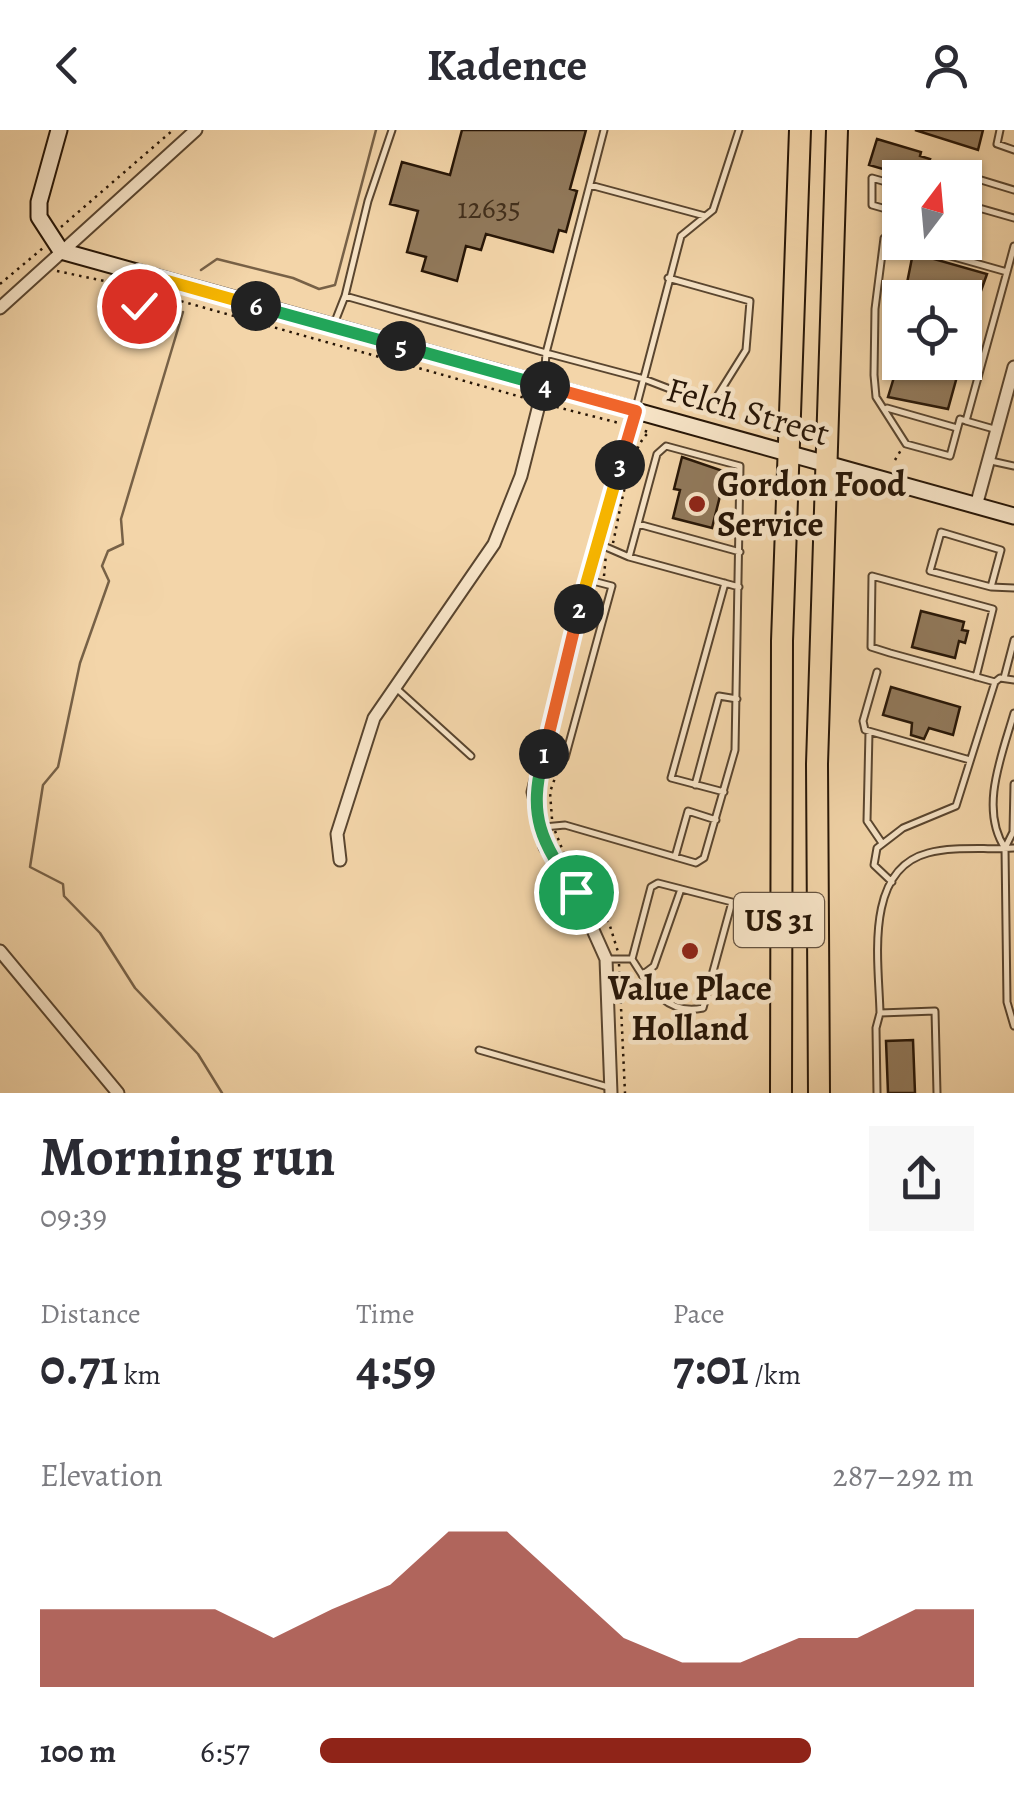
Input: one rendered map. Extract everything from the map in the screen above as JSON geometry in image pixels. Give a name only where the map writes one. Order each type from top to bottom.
[{"type":"highway","name":"US 31","points":[[781,1093],[780,748],[800,130]]},
{"type":"highway","name":"US 31","points":[[818,1093],[817,764],[836,130]]},
{"type":"highway","points":[[799,159],[820,162],[835,176]]},
{"type":"highway","points":[[780,748],[798,762],[817,764]]},
{"type":"street","points":[[56,244],[39,217],[39,202],[59,130]]},
{"type":"street","points":[[0,308],[56,244],[196,130]]},
{"type":"street","name":"Felch Street","points":[[56,244],[139,273],[1014,516]]},
{"type":"street","points":[[976,506],[997,430],[1008,409],[1013,374]]},
{"type":"street","points":[[340,860],[337,834],[374,718],[494,544],[521,476],[544,385]]},
{"type":"street","points":[[611,1090],[606,959],[576,892],[545,847],[534,792],[586,579],[636,411]]},
{"type":"street","points":[[0,951],[118,1093]]},
{"type":"lane","points":[[333,327],[392,130]]},
{"type":"lane","points":[[544,385],[546,353],[604,130]]},
{"type":"lane","points":[[636,411],[681,236],[713,210],[739,130]]},
{"type":"lane","points":[[1000,130],[997,144],[1014,150]]},
{"type":"lane","points":[[882,181],[872,178],[872,204],[882,207]]},
{"type":"lane","points":[[982,181],[1014,190]]},
{"type":"lane","points":[[590,185],[705,216]]},
{"type":"lane","points":[[982,209],[1014,218]]},
{"type":"lane","points":[[966,421],[1014,246]]},
{"type":"lane","points":[[882,254],[875,309],[876,397],[906,444],[950,456],[960,419],[997,430]]},
{"type":"lane","points":[[964,260],[1007,272]]},
{"type":"lane","points":[[139,273],[134,304],[168,312]]},
{"type":"lane","points":[[345,296],[710,400],[716,398],[749,342],[750,302],[668,278]]},
{"type":"lane","points":[[884,407],[958,428]]},
{"type":"lane","points":[[541,827],[565,825],[696,863],[704,858],[735,750],[740,466],[666,446],[656,454],[630,557]]},
{"type":"lane","points":[[988,461],[1014,466]]},
{"type":"lane","points":[[638,524],[740,552]]},
{"type":"lane","points":[[990,587],[1001,550],[940,532],[930,571],[990,587],[1014,588]]},
{"type":"lane","points":[[599,544],[630,557],[740,587]]},
{"type":"lane","points":[[976,677],[993,609],[872,576],[871,647],[976,677],[995,682],[1004,678],[1014,680]]},
{"type":"lane","points":[[566,758],[612,586],[586,579]]},
{"type":"lane","points":[[724,792],[671,778],[726,583]]},
{"type":"lane","points":[[1004,678],[1014,640]]},
{"type":"lane","points":[[877,672],[864,721],[869,732],[867,821],[882,843]]},
{"type":"lane","points":[[892,882],[874,865],[874,854],[882,843],[915,821],[956,806],[995,682]]},
{"type":"lane","points":[[394,686],[471,756]]},
{"type":"lane","points":[[696,785],[720,696],[737,699]]},
{"type":"lane","points":[[1004,848],[994,832],[994,788],[1014,713]]},
{"type":"lane","points":[[869,732],[970,760]]},
{"type":"lane","points":[[1014,784],[1012,832],[1004,848],[1007,1002],[1014,1026]]},
{"type":"lane","points":[[675,857],[688,812],[716,820]]},
{"type":"lane","points":[[877,1093],[880,920],[892,882],[922,854],[1014,848]]},
{"type":"lane","points":[[658,882],[732,902],[703,1008],[695,1010],[662,1001],[632,960],[651,886],[658,882]]},
{"type":"lane","points":[[642,975],[654,966],[681,889]]},
{"type":"lane","points":[[606,959],[632,960]]},
{"type":"lane","points":[[880,1013],[936,1012],[937,1093]]},
{"type":"lane","points":[[479,1050],[611,1090]]},
{"type":"path","points":[[0,284],[56,244],[173,130]]},
{"type":"path","points":[[894,460],[900,450]]},
{"type":"building","points":[[462,130],[586,130],[570,189],[577,191],[566,232],[559,230],[553,252],[486,234],[481,250],[466,246],[457,281],[422,271],[426,257],[407,252],[418,211],[390,204],[402,162],[450,175]]},
{"type":"building","points":[[915,130],[983,130],[978,150]]},
{"type":"building","points":[[877,139],[921,152],[920,156],[930,159],[882,160],[882,169],[869,165]]},
{"type":"building","points":[[912,260],[938,260],[987,274],[982,288],[982,280],[908,280]]},
{"type":"building","points":[[893,380],[956,380],[948,409],[888,397]]},
{"type":"building","name":"Gordon Food Service","points":[[682,457],[726,472],[712,528],[673,518],[680,490],[674,489]]},
{"type":"building","points":[[921,611],[964,622],[962,630],[968,631],[965,643],[959,641],[955,658],[912,647]]},
{"type":"building","points":[[891,687],[960,707],[953,735],[929,728],[924,739],[911,735],[912,723],[883,715]]},
{"type":"building","points":[[913,1040],[915,1093],[888,1093],[886,1041]]},
{"type":"waterway","points":[[201,270],[217,259],[293,278],[319,289],[335,285],[376,130]]},
{"type":"waterway","points":[[183,312],[121,519],[123,544],[108,551],[102,566],[109,581],[80,663],[58,767],[43,785],[30,867],[63,884],[64,896],[100,933],[135,988],[198,1054],[222,1093]]},
{"type":"place","name":"Gordon Food Service","points":[[697,504]]},
{"type":"place","name":"Value Place Holland","points":[[690,951]]},
{"type":"route","points":[[139,306],[132,296],[139,273],[636,411],[586,579],[534,792],[545,847],[576,892]]}]
